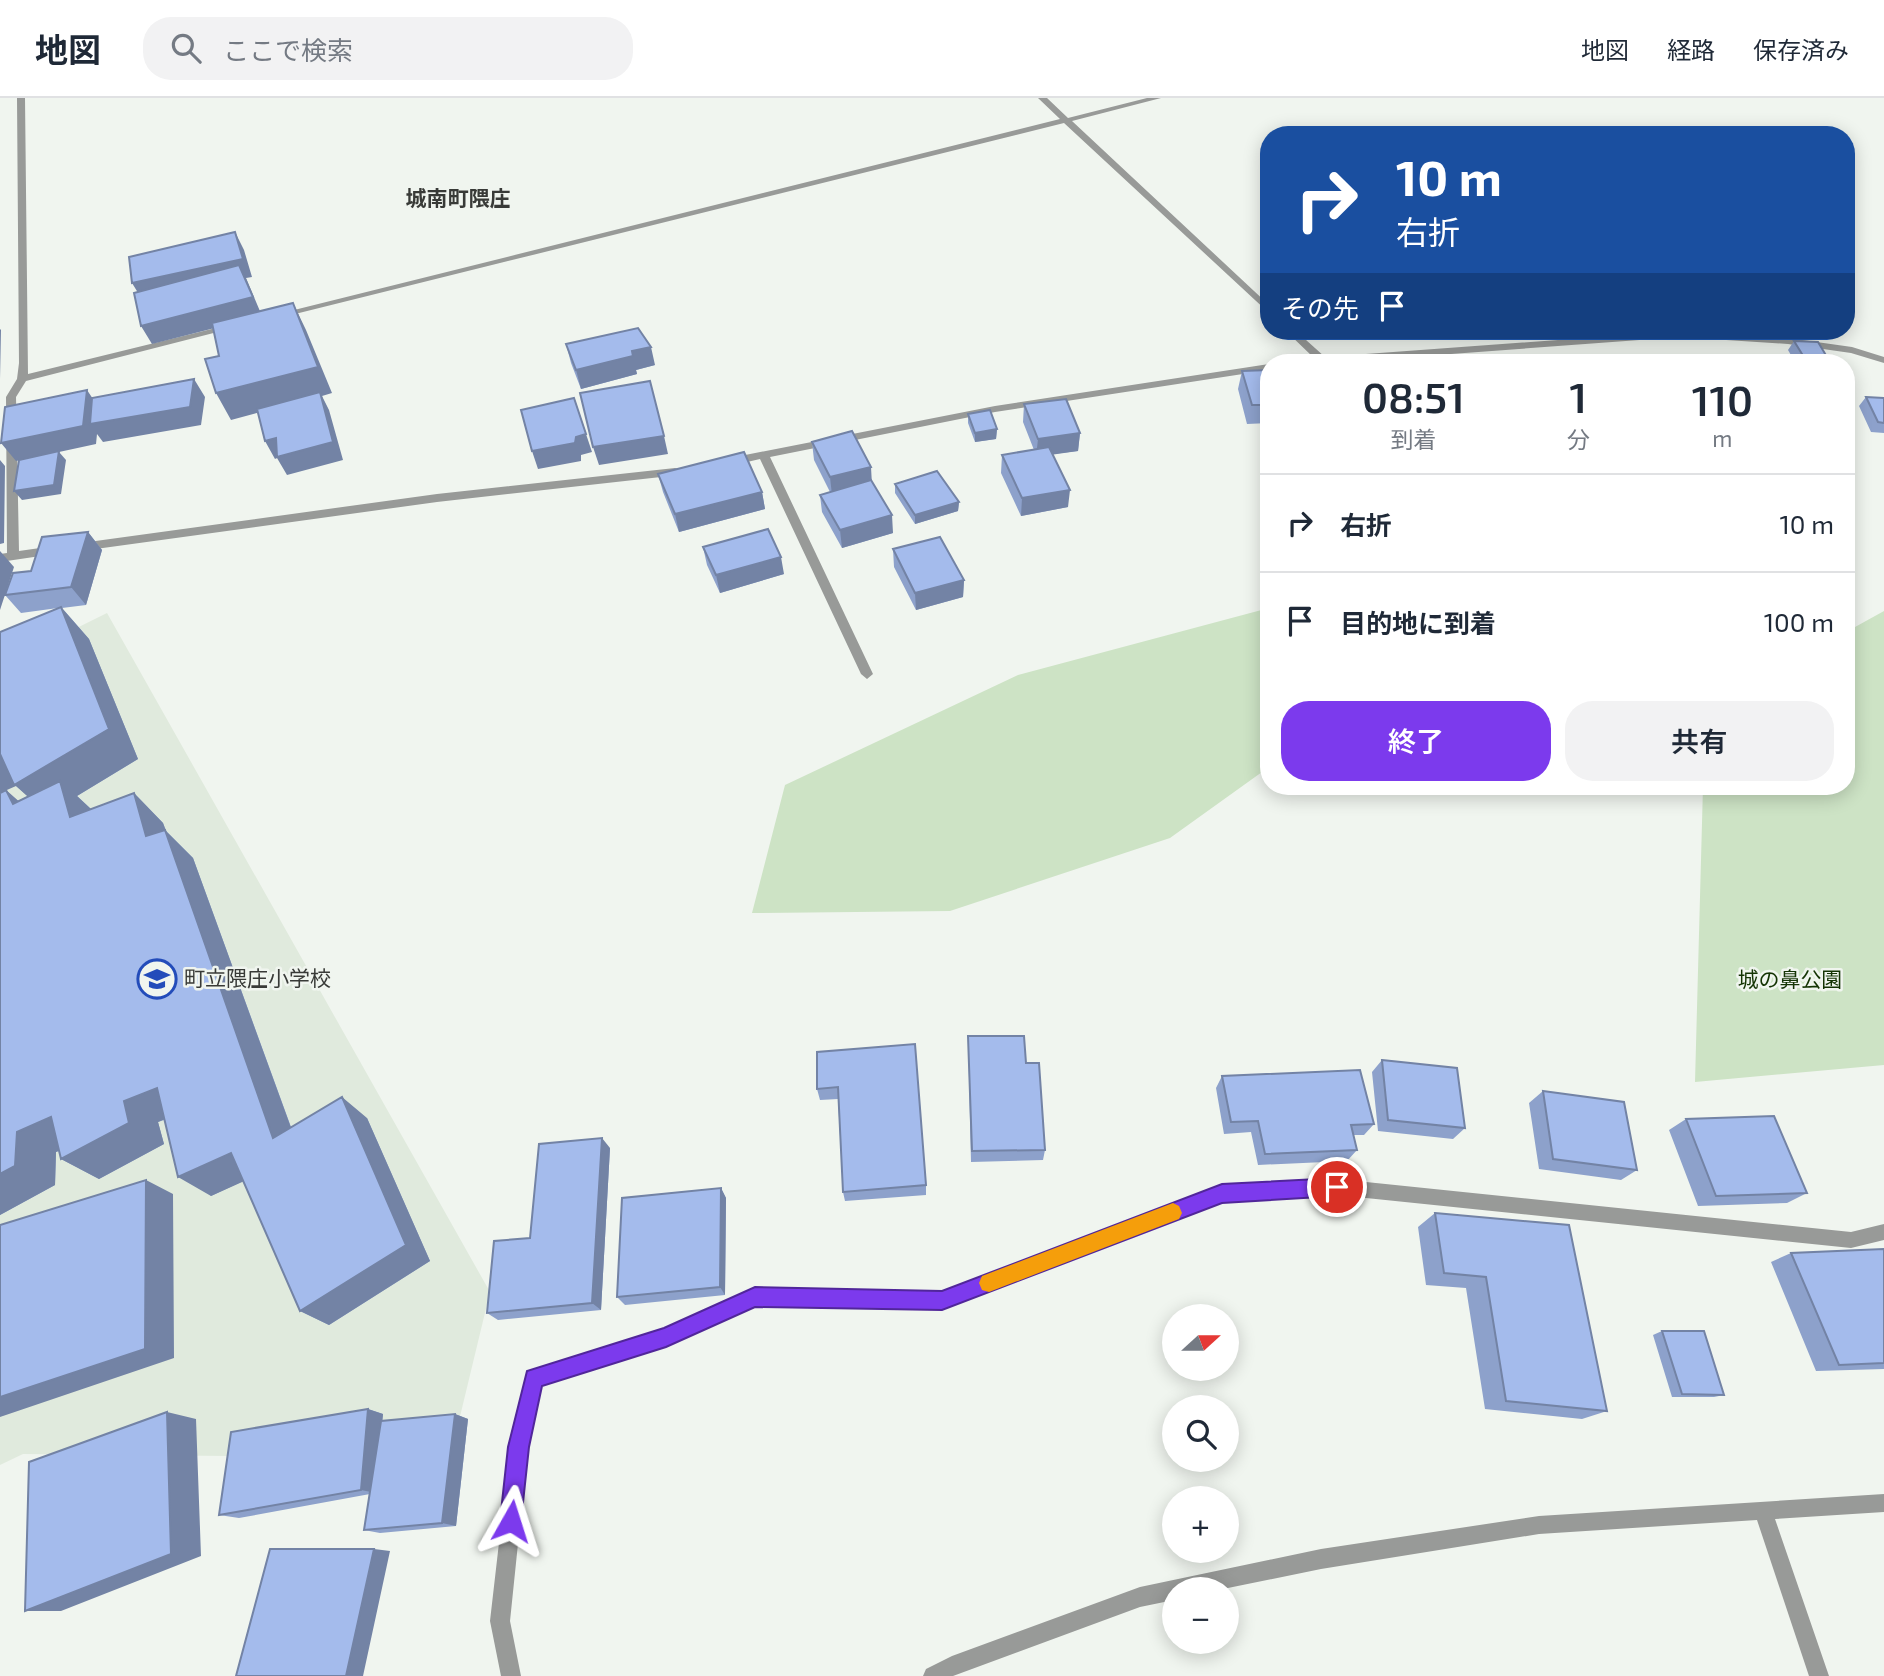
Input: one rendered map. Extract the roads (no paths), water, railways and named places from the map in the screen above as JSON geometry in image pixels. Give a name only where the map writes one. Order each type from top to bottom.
[{"type":"street","points":[[13,556],[11,397],[22,379],[24,363],[21,98]]},
{"type":"street","points":[[1042,98],[1260,302]]},
{"type":"street","points":[[269,318],[1157,98]]},
{"type":"street","points":[[22,379],[242,324]]},
{"type":"street","points":[[1301,340],[1316,354]]},
{"type":"street","points":[[1416,354],[1601,340]]},
{"type":"street","points":[[1773,340],[1852,350],[1884,360]]},
{"type":"street","points":[[716,465],[995,409],[1260,368]]},
{"type":"street","points":[[764,456],[867,674]]},
{"type":"street","points":[[0,558],[437,498],[692,470]]},
{"type":"street","points":[[511,1676],[500,1620],[519,1447],[534,1378],[666,1337],[755,1297],[942,1301],[1222,1194],[1337,1187],[1851,1240],[1884,1232]]},
{"type":"street","points":[[1233,1577],[1321,1559],[1539,1525],[1884,1503]]},
{"type":"street","points":[[1763,1511],[1819,1676]]},
{"type":"street","points":[[933,1676],[952,1666],[1140,1597],[1162,1592]]},
{"type":"place","name":"町立隈庄小学校","points":[[157,979]]},
{"type":"district","name":"城南町隈庄","points":[[458,199]]},
{"type":"park label","name":"城の鼻公園","points":[[1790,980]]}]
